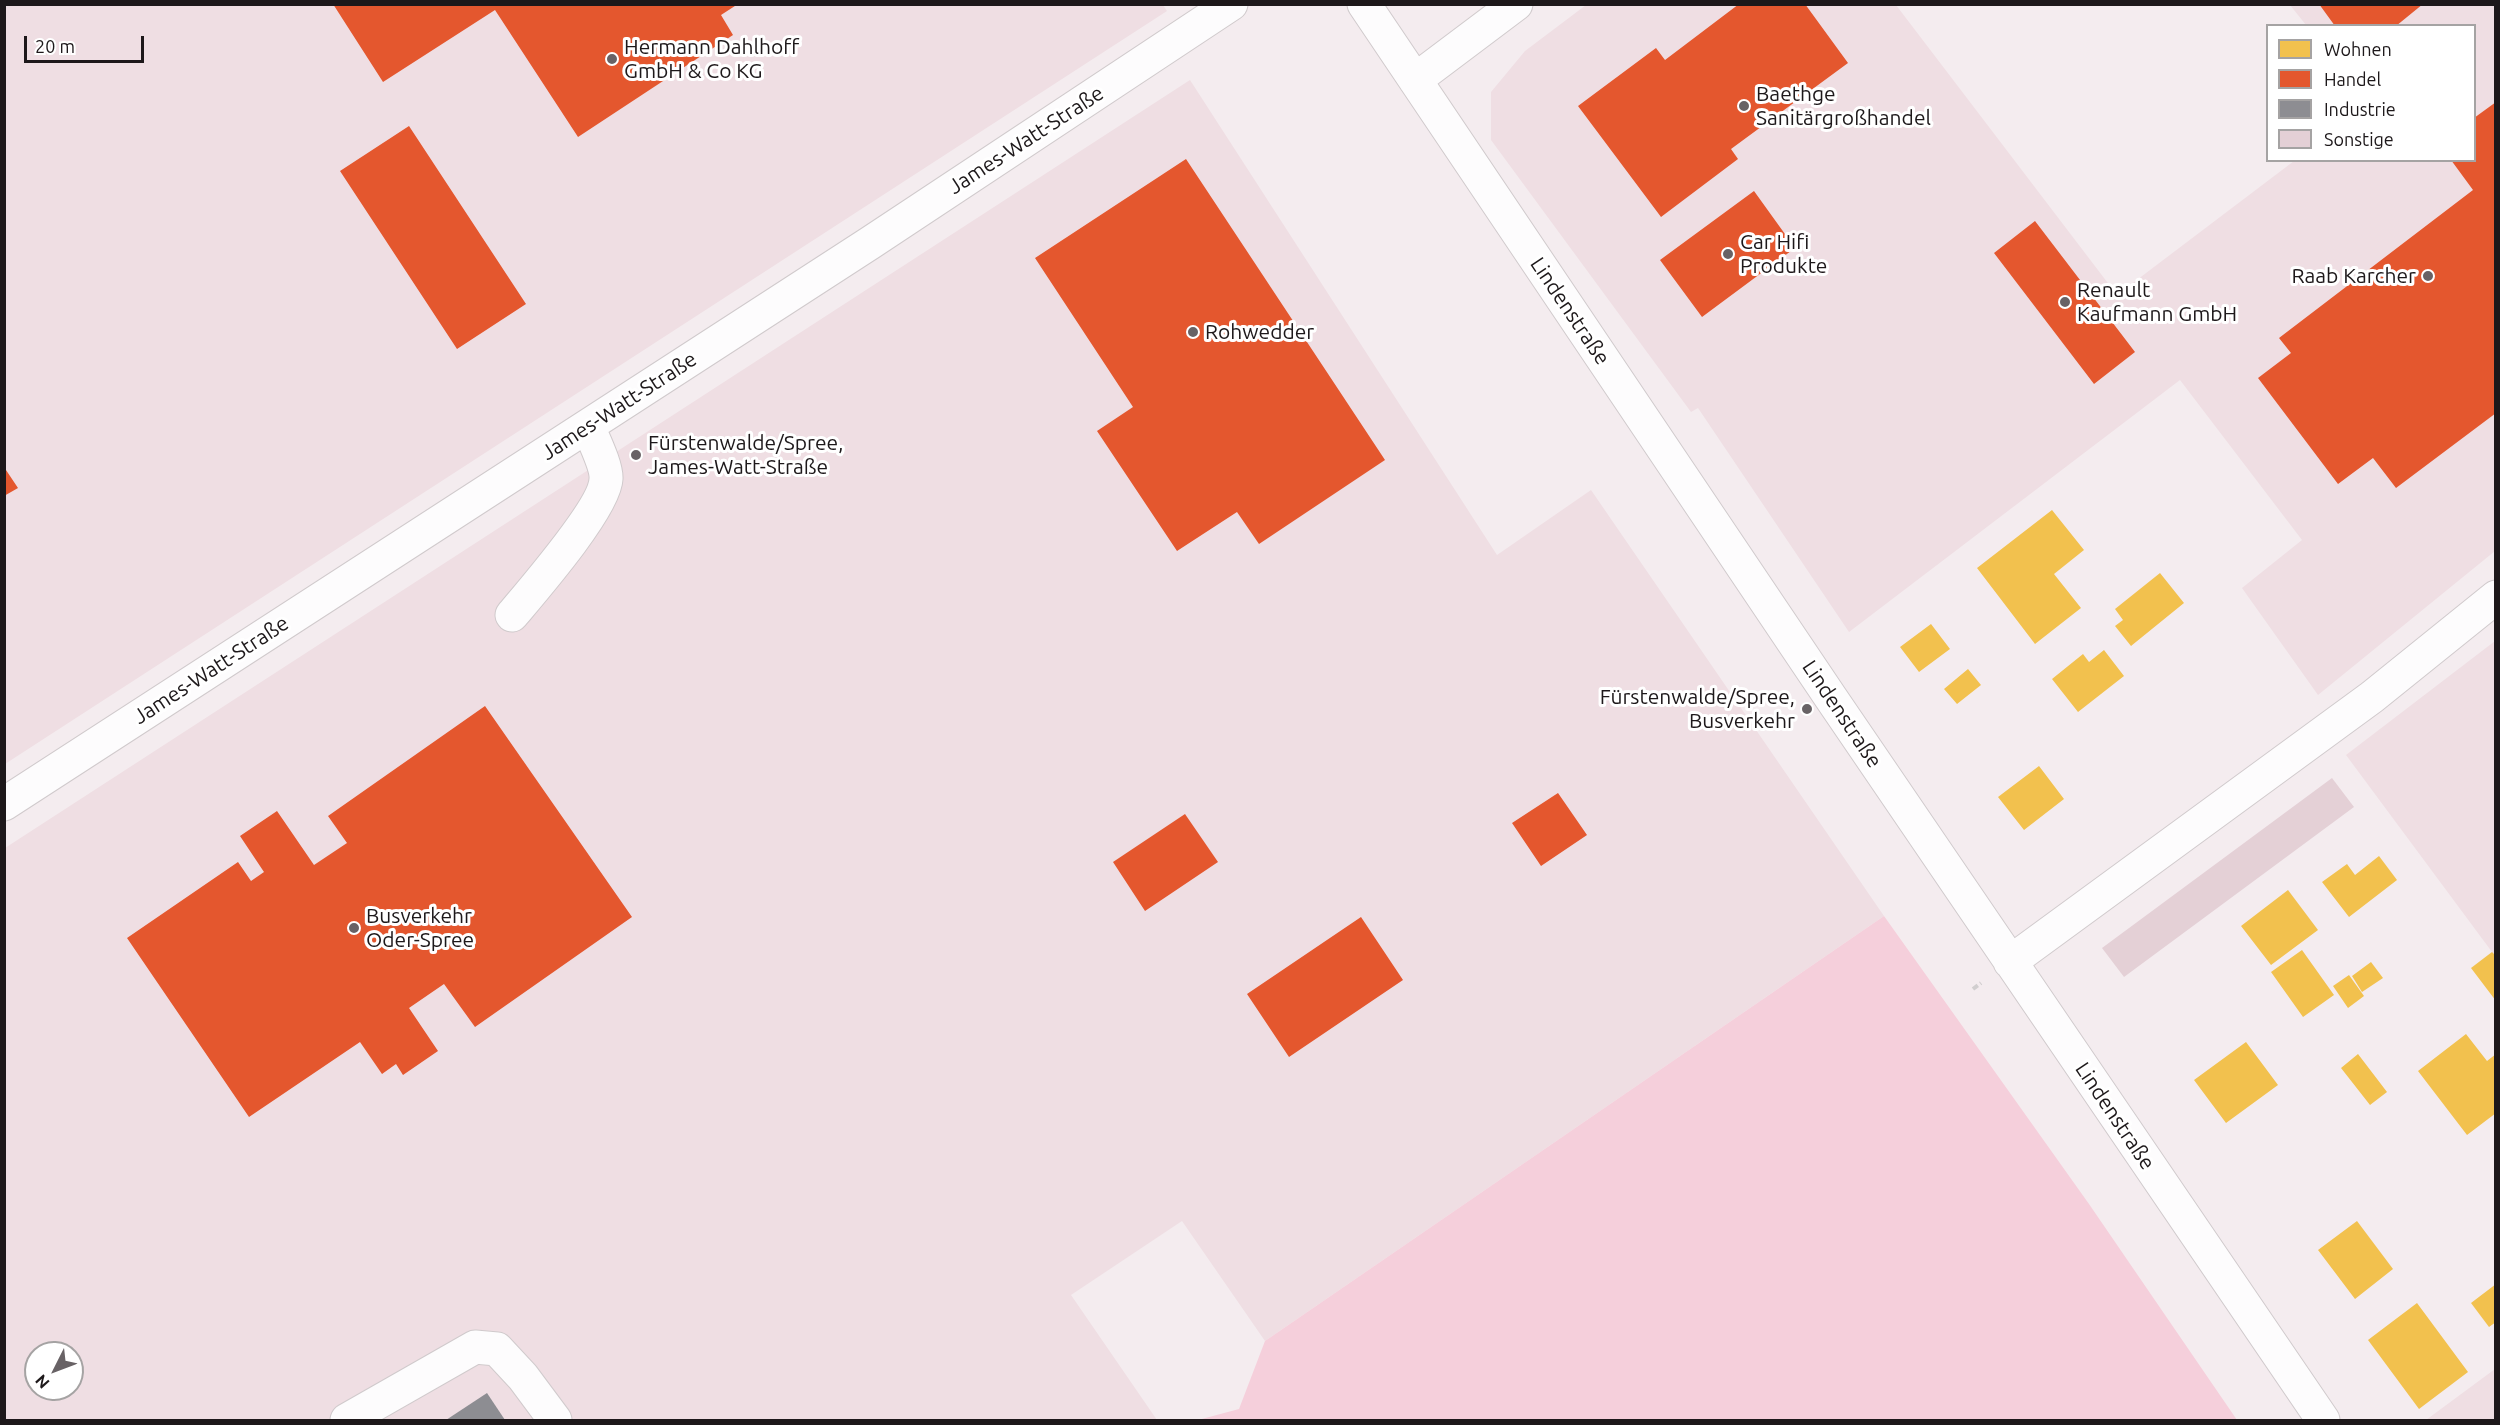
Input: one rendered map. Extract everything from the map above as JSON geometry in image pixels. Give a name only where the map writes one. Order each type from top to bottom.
[{"type":"street","name":"James-Watt-Straße","points":[[4,804],[588,426],[1231,4]]},
{"type":"street","name":"Lindenstraße","points":[[1364,4],[2010,962],[2323,1420]]},
{"type":"street","points":[[1415,80],[1516,4]]},
{"type":"street","points":[[512,615],[553,565],[603,495],[606,477],[588,426]]},
{"type":"street","points":[[2010,962],[2372,697],[2496,597]]},
{"type":"street","points":[[347,1420],[475,1347],[498,1349],[523,1377],[555,1420]]},
{"type":"shaded area","points":[[5,5],[1163,5],[1167,11],[5,764]]},
{"type":"shaded area","points":[[1586,5],[1896,5],[2117,295],[2293,162],[2476,162],[2476,24],[2305,24],[2290,5],[2495,5],[2495,551],[2318,695],[2242,588],[2302,540],[2180,380],[1849,632],[1698,408],[1691,412],[1491,140],[1491,92],[1525,51]]},
{"type":"shaded area","points":[[1190,80],[1497,555],[1591,490],[1884,916],[1265,1341],[1182,1221],[1071,1295],[1157,1420],[5,1420],[5,848]]},
{"type":"shaded area","points":[[2495,641],[2495,956],[2346,755]]},
{"type":"shaded area","points":[[1884,916],[2089,1204],[2237,1420],[1198,1420],[1239,1409],[1265,1341]]},
{"type":"shaded area","points":[[2495,1369],[2495,1420],[2426,1420]]},
{"type":"building: Wohnen","points":[[2052,510],[2084,550],[2054,574],[2081,608],[2035,644],[1977,568]]},
{"type":"building: Wohnen","points":[[2160,573],[2184,603],[2131,646],[2115,626],[2123,620],[2115,609]]},
{"type":"building: Wohnen","points":[[1931,624],[1950,649],[1919,672],[1900,647]]},
{"type":"building: Wohnen","points":[[2104,650],[2124,676],[2078,712],[2052,679],[2083,654],[2089,662]]},
{"type":"building: Wohnen","points":[[1968,669],[1981,685],[1957,704],[1944,689]]},
{"type":"building: Wohnen","points":[[2039,766],[2064,799],[2024,830],[1998,797]]},
{"type":"building: Wohnen","points":[[2379,856],[2397,880],[2349,917],[2322,882],[2347,864],[2355,875]]},
{"type":"building: Wohnen","points":[[2288,890],[2318,930],[2271,965],[2241,926]]},
{"type":"building: Wohnen","points":[[2302,950],[2334,995],[2303,1017],[2271,972]]},
{"type":"building: Wohnen","points":[[2492,952],[2496,956],[2496,1001],[2471,968]]},
{"type":"building: Wohnen","points":[[2371,962],[2383,978],[2362,992],[2352,976]]},
{"type":"building: Wohnen","points":[[2349,975],[2364,996],[2348,1008],[2333,986]]},
{"type":"building: Wohnen","points":[[2466,1034],[2487,1061],[2496,1054],[2496,1113],[2467,1135],[2418,1071]]},
{"type":"building: Wohnen","points":[[2246,1042],[2278,1085],[2226,1123],[2194,1080]]},
{"type":"building: Wohnen","points":[[2358,1054],[2387,1092],[2370,1105],[2341,1068]]},
{"type":"building: Wohnen","points":[[2357,1221],[2393,1269],[2355,1299],[2318,1250]]},
{"type":"building: Wohnen","points":[[2496,1284],[2496,1322],[2489,1327],[2471,1303]]},
{"type":"building: Wohnen","points":[[2417,1303],[2468,1372],[2419,1409],[2368,1340]]},
{"type":"building: Handel","name":"Hermann Dahlhoff GmbH & Co KG","points":[[333,4],[738,4],[721,15],[733,35],[578,137],[495,10],[383,82]]},
{"type":"building: Handel","points":[[1739,4],[1805,4],[1848,63],[1731,149],[1738,159],[1661,217],[1578,106],[1656,48],[1665,60]]},
{"type":"building: Handel","points":[[2319,4],[2423,4],[2398,24],[2334,24]]},
{"type":"building: Handel","name":"Raab Karcher","points":[[2496,102],[2496,413],[2396,488],[2373,458],[2338,484],[2258,378],[2291,353],[2279,338],[2473,190],[2452,162],[2476,162],[2476,117]]},
{"type":"building: Handel","points":[[409,126],[526,304],[457,349],[340,171]]},
{"type":"building: Handel","name":"Rohwedder","points":[[1186,159],[1385,460],[1259,544],[1237,512],[1177,551],[1097,431],[1133,407],[1035,258]]},
{"type":"building: Handel","name":"Car Hifi Produkte","points":[[1754,191],[1795,248],[1702,317],[1660,260]]},
{"type":"building: Handel","name":"Renault Kaufmann GmbH","points":[[2035,221],[2135,352],[2094,384],[1994,253]]},
{"type":"building: Handel","points":[[4,467],[18,488],[4,496]]},
{"type":"building: Handel","points":[[485,706],[632,917],[475,1027],[444,984],[409,1008],[438,1051],[403,1075],[396,1064],[382,1074],[360,1042],[249,1117],[127,938],[238,862],[251,881],[264,872],[240,836],[277,811],[314,865],[347,843],[328,816]]},
{"type":"building: Handel","points":[[1558,793],[1587,835],[1541,866],[1512,823]]},
{"type":"building: Handel","points":[[1185,814],[1218,862],[1145,911],[1113,862]]},
{"type":"building: Handel","points":[[1361,917],[1403,980],[1289,1057],[1247,994]]},
{"type":"building: Industrie","points":[[487,1393],[505,1420],[446,1420]]},
{"type":"building: Sonstige","points":[[2332,778],[2354,807],[2124,977],[2102,948]]},
{"type":"place","name":"Hermann Dahlhoff GmbH & Co KG","points":[[612,59]]},
{"type":"place","name":"Baethge Sanitärgroßhandel","points":[[1744,106]]},
{"type":"place","name":"Car Hifi Produkte","points":[[1728,254]]},
{"type":"place","name":"Raab Karcher","points":[[2428,276]]},
{"type":"place","name":"Renault Kaufmann GmbH","points":[[2065,302]]},
{"type":"place","name":"Rohwedder","points":[[1193,332]]},
{"type":"place","name":"Fürstenwalde/Spree, James-Watt-Straße","points":[[636,455]]},
{"type":"place","name":"Fürstenwalde/Spree, Busverkehr","points":[[1807,709]]},
{"type":"place","name":"Busverkehr Oder-Spree","points":[[354,928]]}]
